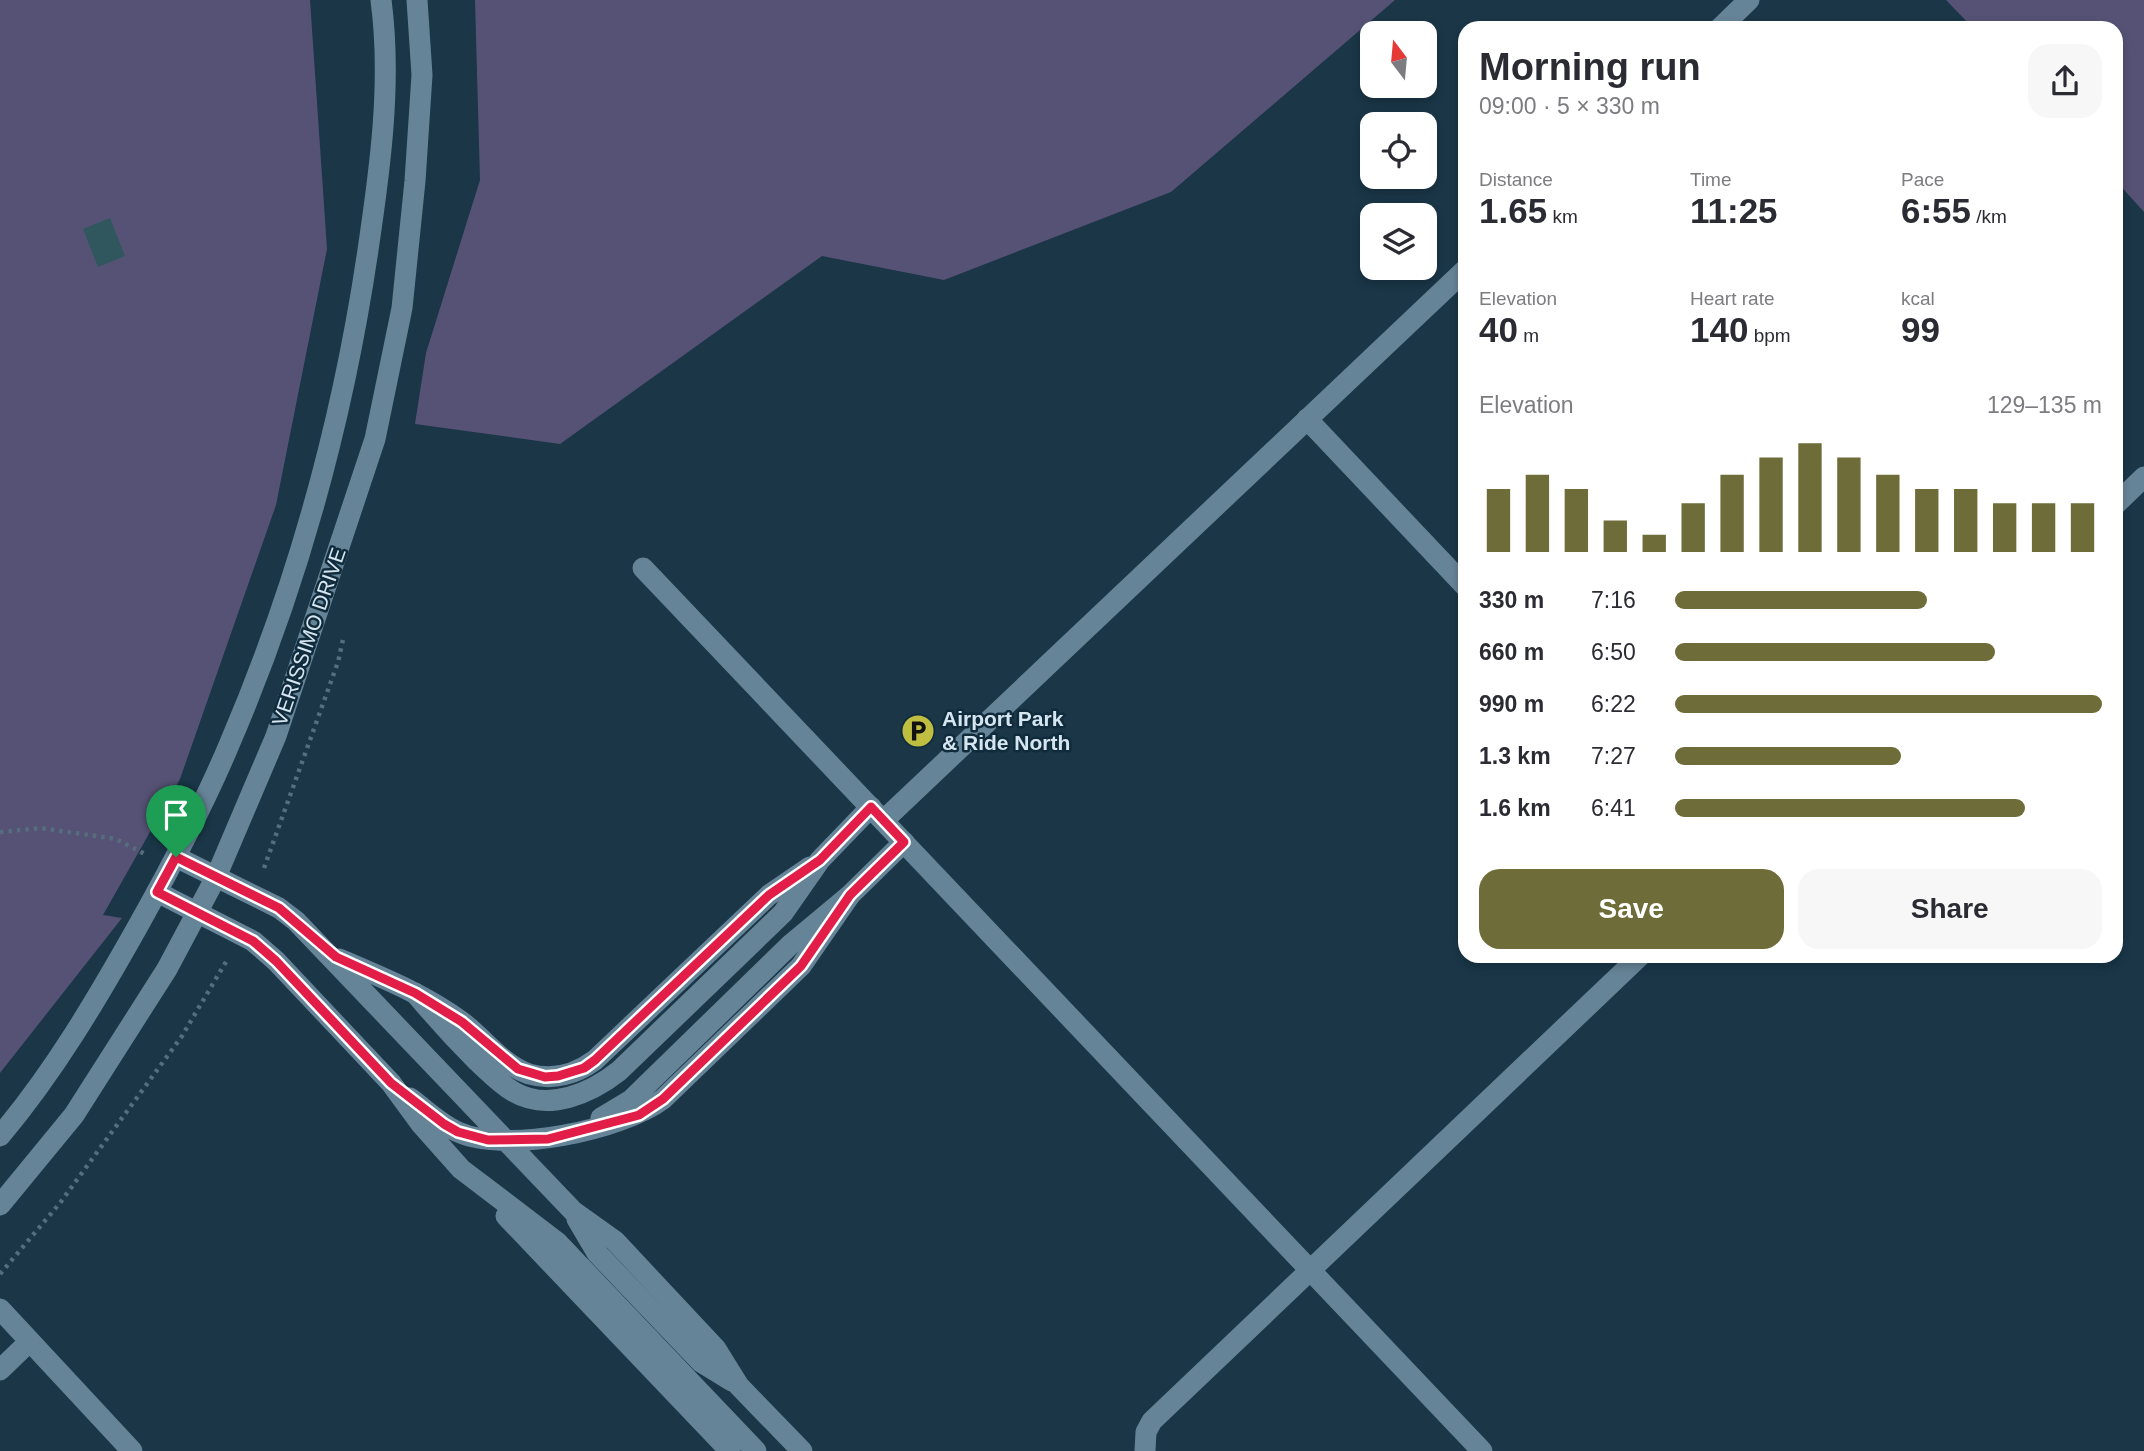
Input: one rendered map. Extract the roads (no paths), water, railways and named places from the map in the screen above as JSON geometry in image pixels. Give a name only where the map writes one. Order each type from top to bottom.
[{"type":"street","name":"VERISSIMO DRIVE","points":[[0,1136],[57,1060],[115,968],[173,862],[228,749],[248,700],[307,533],[338,412],[363,284],[380,173],[385,67],[381,0]]},
{"type":"street","name":"VERISSIMO DRIVE","points":[[0,1205],[74,1115],[160,980],[216,877],[276,736],[375,439],[402,308],[422,75],[417,0]]},
{"type":"street","points":[[1727,21],[1749,0]]},
{"type":"street","points":[[325,950],[415,993],[462,1022],[518,1069],[545,1077],[573,1073],[595,1060],[769,895],[820,860],[877,814],[1458,277]]},
{"type":"street","points":[[1307,419],[1458,579]]},
{"type":"street","points":[[2123,497],[2144,477]]},
{"type":"street","points":[[643,568],[1482,1451]]},
{"type":"street","points":[[391,1083],[444,1124],[474,1138],[548,1139],[639,1115],[663,1099],[801,966],[850,895],[904,842]]},
{"type":"street","points":[[173,862],[216,877],[279,908],[296,920],[573,1211],[615,1241],[716,1349],[740,1385],[802,1451]]},
{"type":"street","points":[[157,892],[253,941],[276,961],[391,1083],[421,1124],[461,1169],[730,1451]]},
{"type":"street","points":[[1145,1451],[1146,1432],[1152,1421],[1633,963]]},
{"type":"street","points":[[461,1169],[557,1242],[757,1451]]},
{"type":"street","points":[[0,1309],[132,1451]]},
{"type":"street","points":[[0,1370],[29,1342]]},
{"type":"place","name":"Airport Park & Ride North","points":[[918,731]]}]
